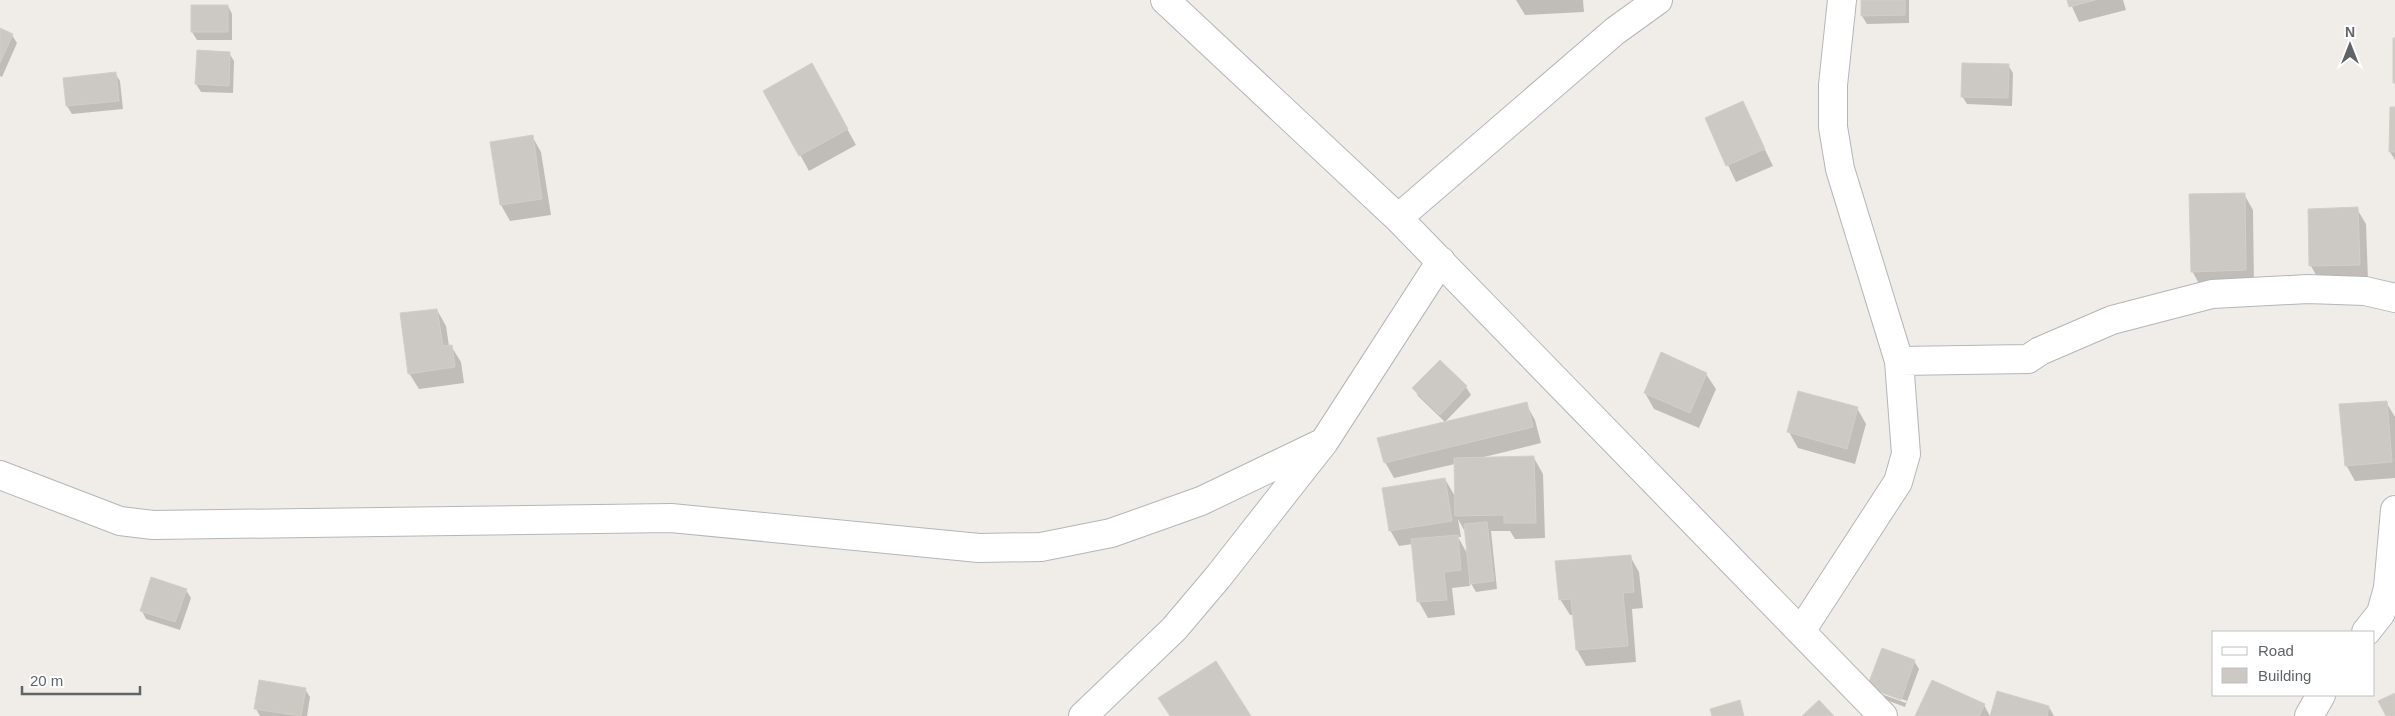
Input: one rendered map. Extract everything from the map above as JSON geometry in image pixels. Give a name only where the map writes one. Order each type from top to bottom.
[{"type":"street","points":[[1166,0],[1398,218],[1883,716]]},
{"type":"street","points":[[1398,218],[1615,31],[1658,0]]},
{"type":"street","points":[[1801,632],[1898,482],[1906,454],[1899,361],[1840,169],[1832,127],[1832,85],[1842,0]]},
{"type":"street","points":[[1083,716],[1174,629],[1218,578],[1324,442],[1441,261]]},
{"type":"street","points":[[1899,361],[2008,361],[2028,359],[2040,351],[2112,320],[2212,294],[2308,289],[2365,291],[2395,298]]},
{"type":"street","points":[[0,475],[120,521],[152,525],[671,518],[979,548],[1041,547],[1112,533],[1201,501],[1324,442]]},
{"type":"street","points":[[2367,631],[2381,613],[2388,588],[2395,510]]},
{"type":"street","points":[[2309,716],[2320,696]]},
{"type":"building","points":[[1861,0],[1905,0],[1905,15],[1861,16]]},
{"type":"building","points":[[2067,0],[2095,0],[2069,7]]},
{"type":"building","points":[[191,5],[228,5],[228,32],[191,32]]},
{"type":"building","points":[[0,28],[13,34],[0,63]]},
{"type":"building","points":[[2393,38],[2395,38],[2395,83],[2393,83]]},
{"type":"building","points":[[197,50],[230,52],[229,86],[195,84]]},
{"type":"building","points":[[812,63],[848,129],[799,156],[763,91]]},
{"type":"building","points":[[1962,63],[2009,64],[2008,98],[1961,97]]},
{"type":"building","points":[[116,72],[119,101],[66,106],[63,78]]},
{"type":"building","points":[[1743,101],[1765,149],[1726,166],[1705,118]]},
{"type":"building","points":[[2390,107],[2395,107],[2395,152],[2389,152]]},
{"type":"building","points":[[533,135],[542,199],[500,205],[490,142]]},
{"type":"building","points":[[2245,193],[2246,270],[2191,272],[2189,194]]},
{"type":"building","points":[[2358,207],[2360,265],[2309,266],[2308,209]]},
{"type":"building","points":[[437,309],[443,346],[452,345],[455,367],[408,374],[400,313]]},
{"type":"building","points":[[1661,352],[1707,373],[1690,413],[1644,393]]},
{"type":"building","points":[[1440,360],[1467,386],[1440,415],[1412,388]]},
{"type":"building","points":[[1798,391],[1858,407],[1847,449],[1787,432]]},
{"type":"building","points":[[2387,401],[2392,462],[2345,466],[2339,404]]},
{"type":"building","points":[[1527,402],[1533,427],[1384,463],[1377,438]]},
{"type":"building","points":[[1534,456],[1536,523],[1504,523],[1504,515],[1455,516],[1454,458]]},
{"type":"building","points":[[1445,478],[1452,521],[1389,531],[1382,488]]},
{"type":"building","points":[[1487,522],[1494,581],[1470,584],[1464,524]]},
{"type":"building","points":[[1458,535],[1461,570],[1444,572],[1447,600],[1417,602],[1411,539]]},
{"type":"building","points":[[1631,555],[1634,592],[1623,593],[1628,646],[1576,650],[1571,599],[1559,600],[1555,561]]},
{"type":"building","points":[[151,577],[187,589],[175,622],[140,611]]},
{"type":"building","points":[[1882,648],[1915,660],[1901,700],[1867,687]]},
{"type":"building","points":[[1216,661],[1251,716],[1170,716],[1158,698]]},
{"type":"building","points":[[259,680],[306,688],[301,716],[254,709]]},
{"type":"building","points":[[1932,680],[1985,704],[1979,716],[1915,716]]},
{"type":"building","points":[[1997,691],[2049,706],[2047,716],[1990,716]]},
{"type":"building","points":[[2395,693],[2395,716],[2386,716],[2378,701]]},
{"type":"building","points":[[1740,700],[1744,716],[1712,716],[1710,709]]},
{"type":"building","points":[[1819,700],[1834,716],[1802,716]]}]
